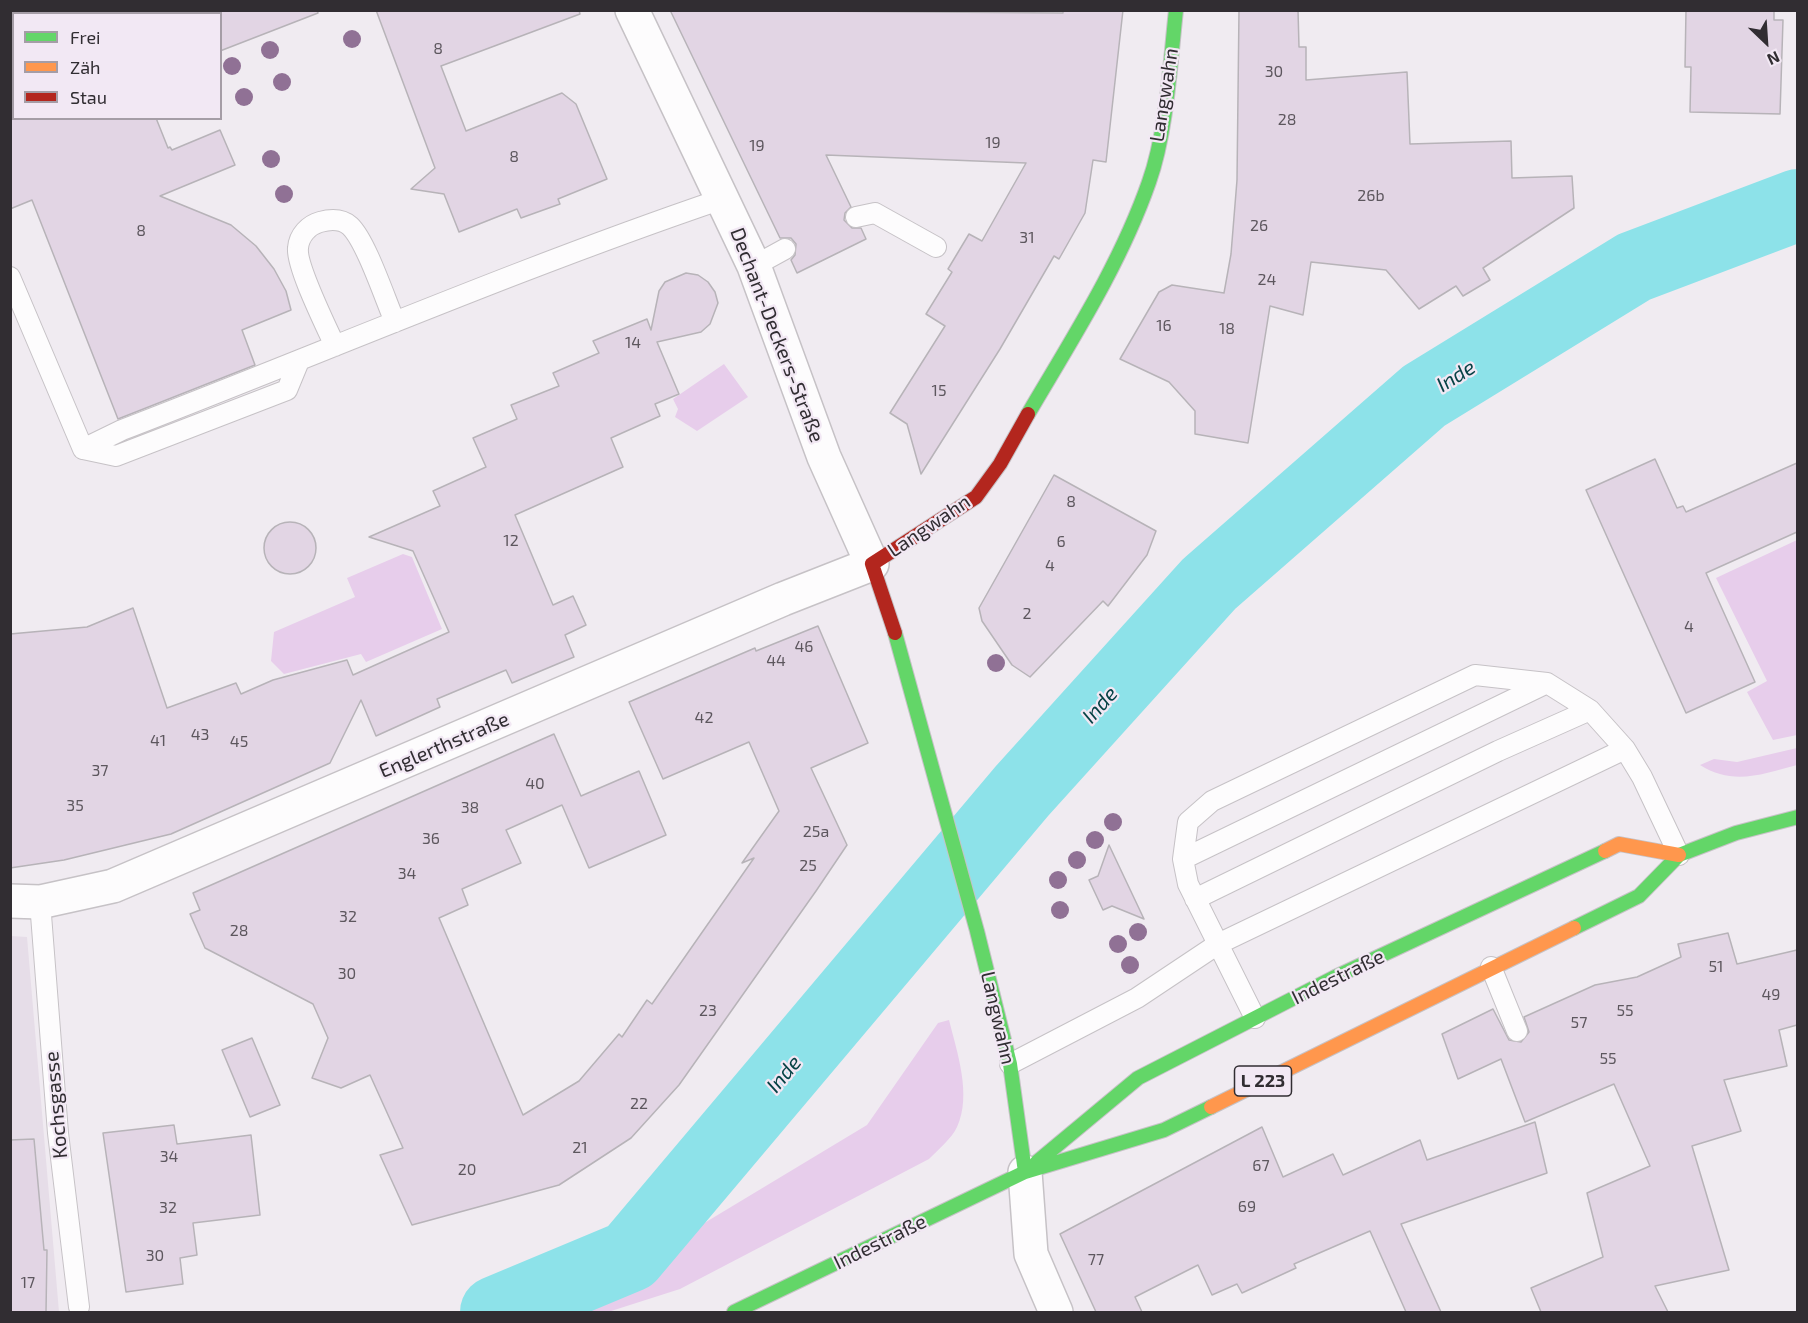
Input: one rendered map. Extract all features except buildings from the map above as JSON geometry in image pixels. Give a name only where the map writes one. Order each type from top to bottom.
[{"type":"main road","name":"Langwahn","points":[[1025,1172],[1010,1064],[977,931],[902,654],[872,564],[976,496],[1000,464],[1122,250],[1150,180],[1165,107],[1176,10]]},
{"type":"main road","name":"Indestraße","points":[[734,1312],[1025,1172],[1164,1130],[1639,896],[1679,855],[1736,833],[1797,817]]},
{"type":"main road","name":"Indestraße","points":[[1025,1172],[1138,1078],[1335,977],[1619,844],[1679,855]]},
{"type":"street","name":"Dechant-Deckers-Straße","points":[[632,10],[754,266],[824,457],[872,564]]},
{"type":"street","name":"Englerthstraße","points":[[25,902],[113,886],[783,599],[872,564]]},
{"type":"street","points":[[1025,1172],[1031,1254],[1056,1312]]},
{"type":"lane","points":[[83,449],[122,430],[611,237],[722,199]]},
{"type":"lane","points":[[856,217],[875,213],[936,247]]},
{"type":"lane","points":[[335,346],[300,264],[298,248],[303,232],[317,222],[334,219],[350,225],[359,238],[395,322]]},
{"type":"lane","points":[[754,266],[786,249]]},
{"type":"lane","points":[[10,277],[83,449]]},
{"type":"lane","points":[[83,449],[116,456],[287,390],[300,361]]},
{"type":"lane","points":[[1255,1018],[1188,884],[1183,859],[1188,822],[1212,801],[1233,790],[1474,675],[1547,683],[1590,710],[1625,748],[1679,855]]},
{"type":"lane","points":[[1183,859],[1547,683]]},
{"type":"lane","points":[[1195,899],[1497,751],[1590,710]]},
{"type":"lane","points":[[1010,1064],[1137,998],[1218,944],[1625,748]]},
{"type":"lane","name":"Kochsgasse","points":[[25,902],[55,1094],[79,1307]]},
{"type":"lane","points":[[1491,968],[1517,1031]]},
{"type":"shaded area","points":[[724,364],[748,397],[697,431],[675,417],[678,409],[673,399]]},
{"type":"shaded area","points":[[1797,540],[1797,735],[1773,740],[1747,692],[1767,681],[1716,578]]},
{"type":"shaded area","points":[[403,554],[412,557],[442,629],[366,662],[361,654],[284,674],[271,661],[274,632],[355,597],[347,578]]},
{"type":"shaded area","points":[[1797,748],[1797,765],[1760,774],[1736,777],[1712,771],[1700,765],[1714,759],[1737,762]]},
{"type":"shaded area","points":[[11,936],[27,937],[59,1312],[11,1312]]},
{"type":"shaded area","points":[[949,1020],[962,1074],[961,1115],[955,1131],[929,1159],[680,1289],[608,1312],[514,1312],[633,1266],[867,1125],[938,1023]]},
{"type":"waterway","name":"Inde","points":[[496,1312],[630,1256],[1022,791],[1209,584],[1424,396],[1634,267],[1798,205]]},
{"type":"traffic: fast","points":[[1028,414],[1110,272],[1149,182],[1164,119],[1176,10]]},
{"type":"traffic: fast","points":[[895,633],[977,931],[1010,1064],[1025,1172]]},
{"type":"traffic: fast","points":[[1574,928],[1639,896],[1679,855],[1736,833],[1798,817]]},
{"type":"traffic: fast","points":[[1037,1162],[1138,1078],[1335,977],[1605,851]]},
{"type":"traffic: fast","points":[[734,1312],[1025,1172],[1164,1130],[1211,1107]]},
{"type":"traffic: slow","points":[[1605,851],[1619,844],[1679,855]]},
{"type":"traffic: slow","points":[[1211,1107],[1574,928]]},
{"type":"traffic: jam","points":[[895,633],[872,564],[976,497],[1000,464],[1028,414]]}]
